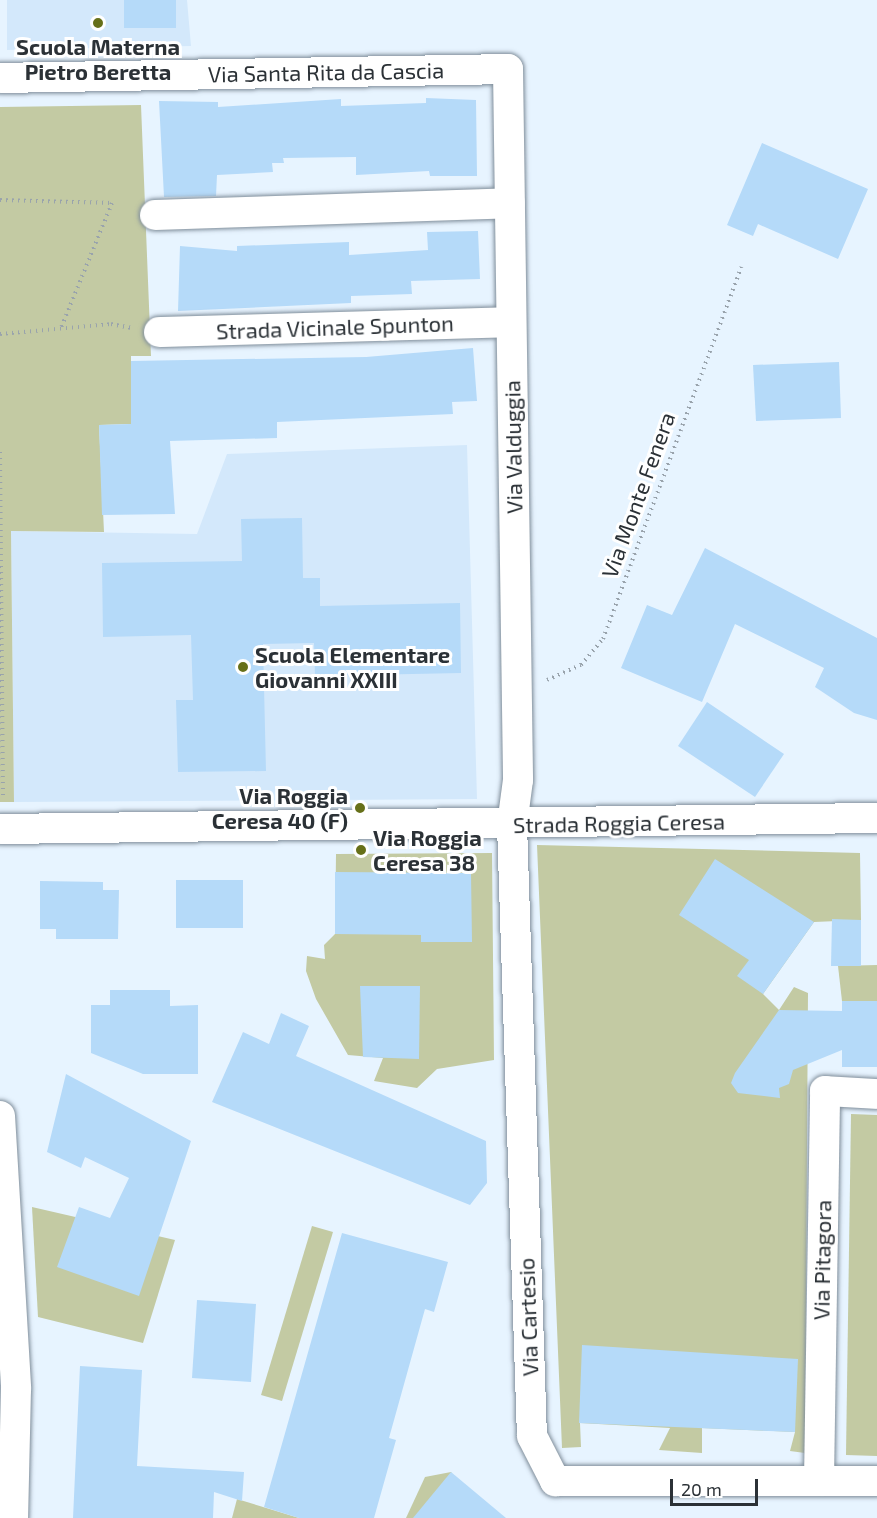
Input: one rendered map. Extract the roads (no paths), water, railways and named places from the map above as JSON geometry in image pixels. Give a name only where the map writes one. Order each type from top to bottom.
[{"type":"street","name":"Via Santa Rita da Cascia","points":[[0,78],[508,69]]},
{"type":"street","name":"Via Valduggia","points":[[508,69],[518,780],[512,825]]},
{"type":"street","points":[[155,215],[510,203]]},
{"type":"street","name":"Strada Vicinale Spunton","points":[[150,331],[511,322]]},
{"type":"street","name":"Strada Roggia Ceresa","points":[[2,818],[512,825],[877,818]]},
{"type":"street","name":"Via Cartesio","points":[[512,825],[532,1436],[555,1481],[877,1481]]},
{"type":"street","name":"Via Pitagora","points":[[819,1481],[825,1091],[877,1094]]},
{"type":"street","points":[[0,1116],[16,1389],[13,1518]]},
{"type":"place","name":"Scuola Materna Pietro Beretta","points":[[98,23]]},
{"type":"place","name":"Scuola Elementare Giovanni XXIII","points":[[243,667]]},
{"type":"place","name":"Via Roggia Ceresa 40 (F)","points":[[360,808]]},
{"type":"place","name":"Via Roggia Ceresa 38","points":[[361,850]]}]
